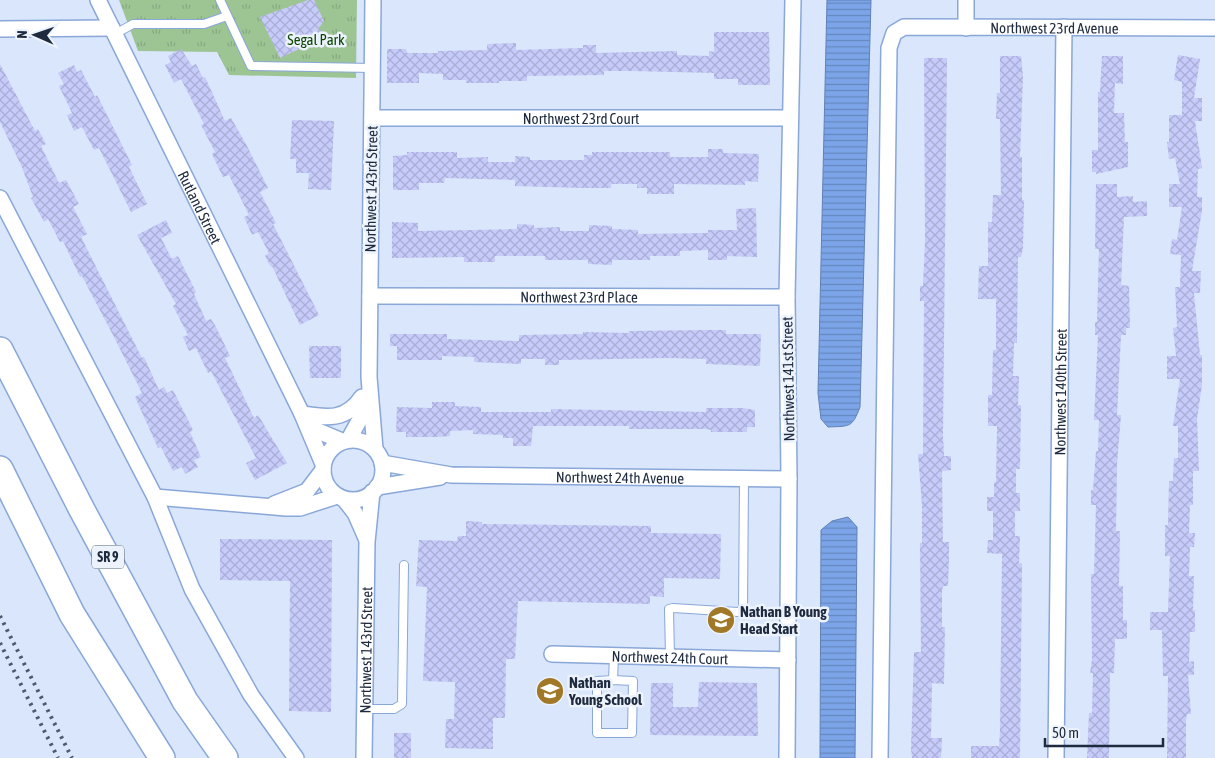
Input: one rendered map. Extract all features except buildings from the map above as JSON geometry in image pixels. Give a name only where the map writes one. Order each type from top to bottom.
[{"type":"main road","name":"SR 9","points":[[0,350],[81,508],[185,701],[225,758]]},
{"type":"main road","points":[[0,469],[72,614],[162,758]]},
{"type":"street","name":"Rutland Street","points":[[98,0],[302,414],[323,467]]},
{"type":"street","name":"Northwest 143rd Street","points":[[373,0],[369,377],[378,456]]},
{"type":"street","name":"Northwest 141st Street","points":[[787,758],[789,479],[787,297],[794,0]]},
{"type":"street","points":[[966,0],[966,28]]},
{"type":"street","name":"Northwest 23rd Avenue","points":[[880,758],[889,48],[894,33],[904,27],[1215,28]]},
{"type":"street","name":"Northwest 140th Street","points":[[1056,758],[1064,27]]},
{"type":"street","points":[[0,29],[113,31]]},
{"type":"street","name":"Northwest 23rd Court","points":[[372,118],[790,118]]},
{"type":"street","points":[[0,198],[155,497],[192,589],[251,694],[296,758]]},
{"type":"street","name":"Northwest 23rd Place","points":[[370,296],[787,297]]},
{"type":"street","name":"Northwest 143rd Street","points":[[346,440],[360,419],[362,397],[369,377]]},
{"type":"street","points":[[302,414],[327,418],[340,416],[356,406],[362,397]]},
{"type":"street","name":"Rutland Street","points":[[302,414],[318,430],[346,440]]},
{"type":"street","points":[[155,497],[270,506],[300,508],[341,498],[359,499],[375,490],[383,472],[378,456],[368,443],[346,440],[329,450],[323,467],[307,491],[270,506]]},
{"type":"street","name":"Northwest 24th Avenue","points":[[378,456],[451,475]]},
{"type":"street","points":[[323,467],[325,481],[341,498]]},
{"type":"street","name":"Northwest 24th Avenue","points":[[375,490],[451,475],[789,479]]},
{"type":"street","name":"Northwest 143rd Street","points":[[363,757],[368,542],[375,490]]},
{"type":"street","name":"Northwest 143rd Street","points":[[341,498],[355,513],[368,542]]},
{"type":"street","name":"Northwest 24th Court","points":[[552,654],[788,660]]},
{"type":"lane","points":[[220,0],[251,66],[373,68]]},
{"type":"lane","points":[[113,31],[133,24],[204,24],[227,16]]},
{"type":"lane","points":[[670,657],[669,609],[738,612],[744,610],[744,479]]},
{"type":"lane","points":[[364,709],[394,709],[402,704],[404,565]]},
{"type":"lane","points":[[613,680],[614,656]]},
{"type":"lane","points":[[613,680],[633,681],[632,733],[597,733],[597,681],[613,680]]},
{"type":"green space","name":"Segal Park","points":[[119,0],[357,0],[356,78],[229,75],[217,52],[138,51]]},
{"type":"water","points":[[827,0],[871,0],[860,407],[855,419],[846,426],[828,427],[821,419],[818,393]]},
{"type":"water","points":[[848,517],[857,527],[855,758],[820,758],[821,530],[832,521]]},
{"type":"railway","points":[[0,616],[72,758]]},
{"type":"railway","points":[[0,643],[58,758]]},
{"type":"place","name":"Nathan B Young Head Start","points":[[721,620]]},
{"type":"place","name":"Nathan Young School","points":[[550,691]]}]
